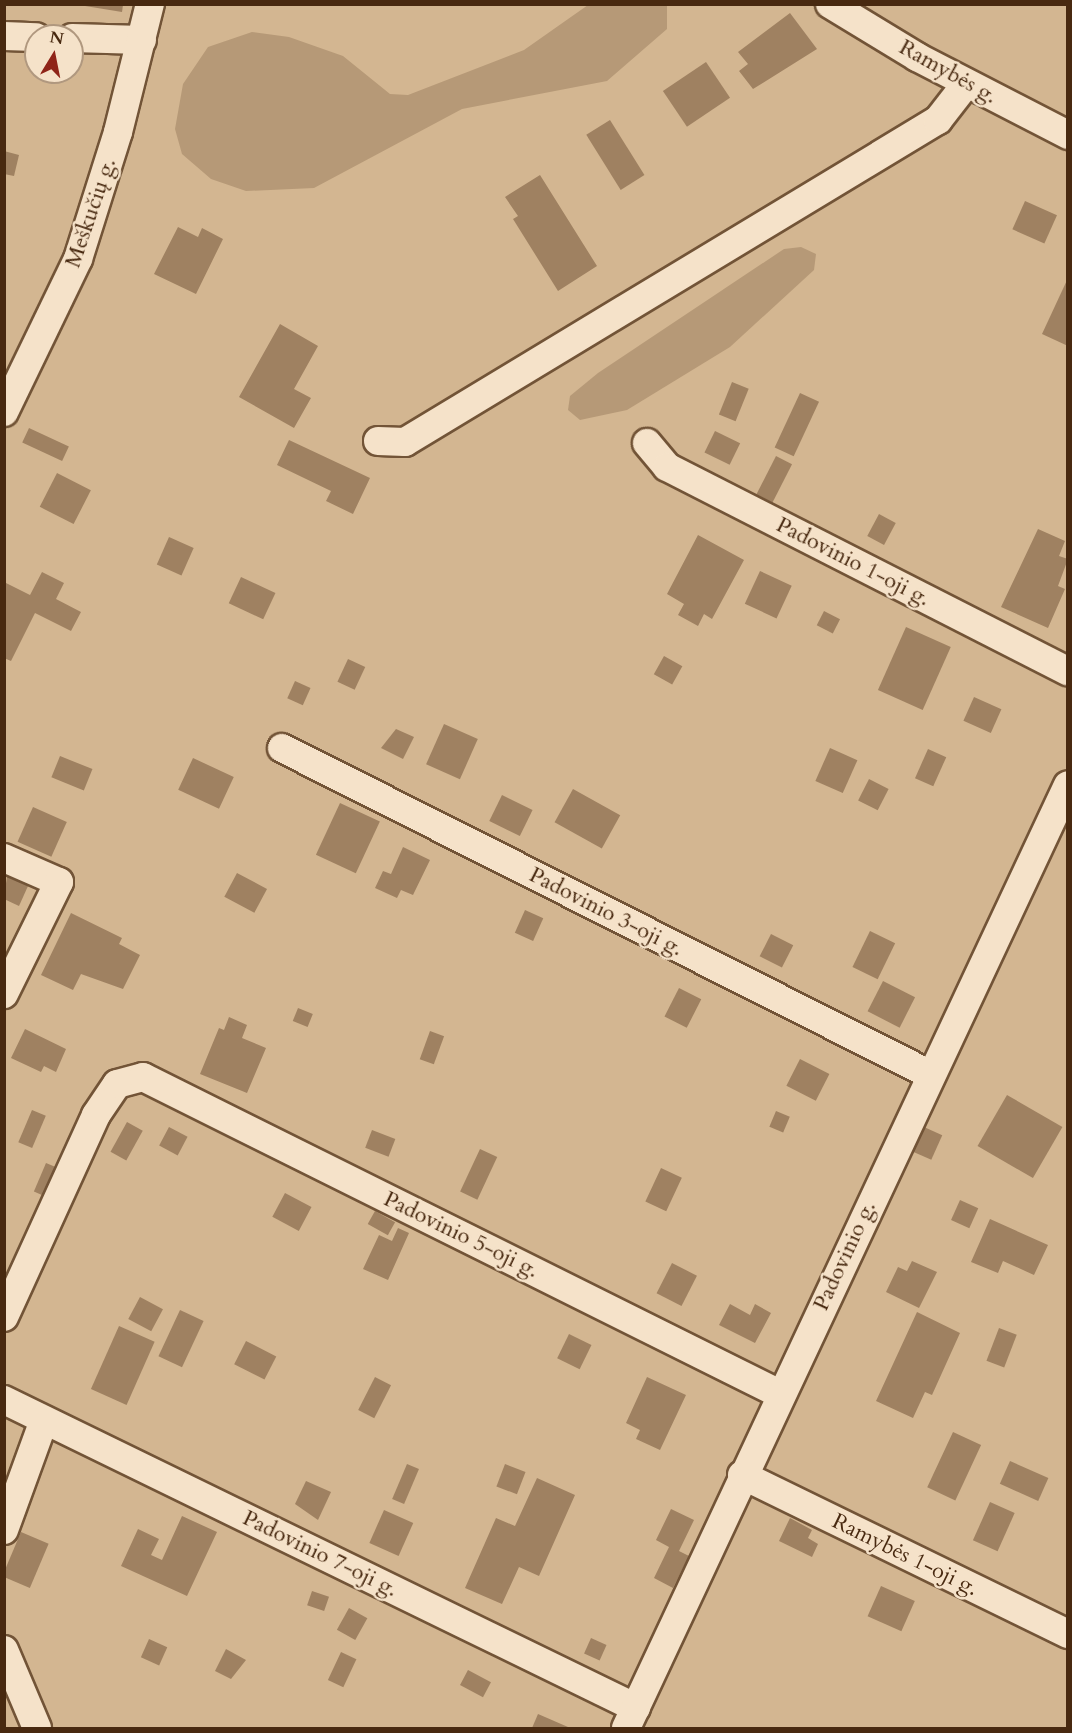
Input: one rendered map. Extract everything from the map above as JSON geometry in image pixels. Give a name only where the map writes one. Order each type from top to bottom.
[{"type":"street","name":"Meškučių g.","points":[[4,412],[78,259],[142,40],[150,4]]},
{"type":"street","name":"Ramybės g.","points":[[830,4],[966,84],[1068,135]]},
{"type":"street","points":[[4,36],[24,36]]},
{"type":"street","points":[[84,38],[142,40]]},
{"type":"street","points":[[378,441],[405,442],[928,127],[966,84]]},
{"type":"street","name":"Padovinio 1-oji g.","points":[[647,443],[667,467],[1068,671]]},
{"type":"street","name":"Padovinio 3-oji g.","points":[[282,748],[931,1075]]},
{"type":"street","name":"Padovinio g.","points":[[631,1718],[742,1475],[1068,785]]},
{"type":"street","points":[[4,858],[59,882],[4,994]]},
{"type":"street","name":"Padovinio 5-oji g.","points":[[4,1317],[96,1115],[117,1084],[142,1077],[780,1394]]},
{"type":"street","name":"Padovinio 7-oji g.","points":[[4,1400],[631,1718]]},
{"type":"street","points":[[4,1530],[44,1420]]},
{"type":"street","name":"Ramybės 1-oji g.","points":[[742,1475],[1068,1634]]},
{"type":"street","points":[[4,1650],[37,1728]]},
{"type":"shaded area","points":[[667,4],[667,29],[607,81],[462,109],[314,188],[246,191],[211,179],[182,154],[175,129],[183,84],[208,47],[252,32],[289,37],[343,56],[390,94],[408,95],[524,50],[588,5]]},
{"type":"shaded area","points":[[5,5],[1067,5],[1067,1728],[5,1728]]},
{"type":"shaded area","points":[[801,247],[816,254],[814,270],[730,347],[627,410],[580,420],[568,410],[570,396],[598,373],[784,249]]},
{"type":"building","points":[[79,5],[123,5],[122,12]]},
{"type":"building","points":[[790,13],[817,49],[753,89],[739,71],[748,64],[738,52]]},
{"type":"building","points":[[706,62],[730,98],[687,127],[663,91]]},
{"type":"building","points":[[610,120],[644,175],[621,190],[586,135]]},
{"type":"building","points":[[4,151],[19,155],[14,176],[4,174]]},
{"type":"building","points":[[540,175],[597,266],[558,291],[513,219],[518,216],[505,197]]},
{"type":"building","points":[[1025,201],[1057,215],[1044,244],[1012,229]]},
{"type":"building","points":[[178,227],[198,237],[202,228],[223,239],[196,294],[154,274]]},
{"type":"building","points":[[1068,278],[1068,346],[1042,334]]},
{"type":"building","points":[[280,324],[318,346],[294,389],[311,398],[294,428],[239,397]]},
{"type":"building","points":[[732,382],[749,389],[736,421],[719,414]]},
{"type":"building","points":[[800,393],[819,402],[794,456],[775,447]]},
{"type":"building","points":[[29,428],[69,447],[62,461],[22,443]]},
{"type":"building","points":[[715,431],[740,443],[730,465],[704,453]]},
{"type":"building","points":[[289,440],[370,478],[353,514],[326,501],[331,491],[277,465]]},
{"type":"building","points":[[776,456],[792,464],[773,502],[756,494]]},
{"type":"building","points":[[57,473],[91,490],[74,524],[40,507]]},
{"type":"building","points":[[879,514],[896,523],[884,545],[867,536]]},
{"type":"building","points":[[1038,529],[1065,541],[1059,556],[1068,559],[1058,586],[1065,589],[1048,628],[1001,607]]},
{"type":"building","points":[[698,535],[744,560],[712,619],[704,614],[698,626],[678,615],[684,604],[667,594]]},
{"type":"building","points":[[169,537],[194,548],[181,575],[157,564]]},
{"type":"building","points":[[760,571],[792,586],[777,618],[745,604]]},
{"type":"building","points":[[42,572],[64,583],[56,599],[81,612],[71,631],[35,613],[11,661],[4,658],[4,582],[30,595]]},
{"type":"building","points":[[241,577],[275,593],[263,619],[229,603]]},
{"type":"building","points":[[824,611],[840,619],[833,633],[817,625]]},
{"type":"building","points":[[906,627],[951,647],[923,710],[878,690]]},
{"type":"building","points":[[664,656],[682,666],[672,685],[654,674]]},
{"type":"building","points":[[348,659],[365,667],[355,690],[337,682]]},
{"type":"building","points":[[295,681],[311,688],[303,705],[287,698]]},
{"type":"building","points":[[974,697],[1001,709],[991,733],[963,721]]},
{"type":"building","points":[[444,724],[478,739],[460,779],[426,764]]},
{"type":"building","points":[[396,729],[414,737],[403,759],[381,748]]},
{"type":"building","points":[[830,748],[857,760],[843,793],[815,781]]},
{"type":"building","points":[[928,749],[946,757],[933,786],[915,778]]},
{"type":"building","points":[[60,756],[92,769],[84,790],[51,777]]},
{"type":"building","points":[[193,758],[234,777],[219,809],[178,790]]},
{"type":"building","points":[[869,779],[889,789],[878,810],[858,800]]},
{"type":"building","points":[[573,789],[620,815],[602,848],[555,822]]},
{"type":"building","points":[[502,795],[533,810],[520,836],[489,821]]},
{"type":"building","points":[[340,803],[380,822],[356,873],[316,855]]},
{"type":"building","points":[[33,807],[67,822],[51,857],[18,842]]},
{"type":"building","points":[[403,847],[430,860],[413,895],[401,890],[397,898],[375,888],[383,871],[391,874]]},
{"type":"building","points":[[237,873],[267,889],[254,913],[224,897]]},
{"type":"building","points":[[7,876],[28,886],[19,906],[4,899]]},
{"type":"building","points":[[525,910],[543,918],[533,941],[515,933]]},
{"type":"building","points":[[71,913],[122,938],[119,944],[140,955],[123,989],[81,974],[73,990],[41,975]]},
{"type":"building","points":[[870,931],[895,943],[878,979],[852,967]]},
{"type":"building","points":[[771,934],[793,945],[782,968],[760,956]]},
{"type":"building","points":[[883,981],[915,997],[900,1028],[868,1011]]},
{"type":"building","points":[[679,988],[701,999],[687,1028],[664,1017]]},
{"type":"building","points":[[298,1008],[313,1014],[308,1027],[293,1021]]},
{"type":"building","points":[[229,1017],[247,1025],[242,1038],[266,1048],[247,1093],[200,1074],[219,1028],[224,1030]]},
{"type":"building","points":[[25,1029],[66,1049],[56,1072],[44,1066],[41,1072],[11,1058]]},
{"type":"building","points":[[430,1031],[444,1036],[434,1064],[420,1059]]},
{"type":"building","points":[[800,1059],[829,1074],[816,1101],[786,1086]]},
{"type":"building","points":[[1007,1095],[1062,1127],[1033,1178],[978,1146]]},
{"type":"building","points":[[32,1110],[46,1116],[32,1148],[18,1142]]},
{"type":"building","points":[[776,1111],[790,1117],[783,1133],[769,1127]]},
{"type":"building","points":[[127,1122],[143,1131],[126,1160],[111,1152]]},
{"type":"building","points":[[169,1127],[188,1137],[178,1155],[159,1146]]},
{"type":"building","points":[[924,1127],[942,1135],[931,1160],[913,1152]]},
{"type":"building","points":[[372,1130],[395,1139],[389,1157],[365,1148]]},
{"type":"building","points":[[480,1149],[497,1157],[477,1200],[460,1192]]},
{"type":"building","points":[[46,1163],[60,1169],[48,1197],[34,1192]]},
{"type":"building","points":[[661,1168],[682,1178],[666,1211],[645,1202]]},
{"type":"building","points":[[285,1193],[311,1207],[299,1231],[272,1217]]},
{"type":"building","points":[[960,1200],[978,1208],[969,1228],[951,1220]]},
{"type":"building","points":[[375,1211],[395,1222],[388,1235],[368,1224]]},
{"type":"building","points":[[990,1219],[1048,1245],[1034,1275],[1003,1261],[998,1273],[971,1262]]},
{"type":"building","points":[[398,1228],[409,1233],[388,1280],[363,1269],[379,1235],[392,1241]]},
{"type":"building","points":[[912,1261],[937,1272],[919,1308],[886,1292],[898,1267],[907,1271]]},
{"type":"building","points":[[672,1263],[697,1276],[682,1306],[657,1293]]},
{"type":"building","points":[[140,1297],[163,1309],[151,1331],[128,1319]]},
{"type":"building","points":[[730,1304],[750,1315],[755,1304],[771,1313],[755,1343],[719,1325]]},
{"type":"building","points":[[180,1310],[204,1321],[182,1367],[158,1356]]},
{"type":"building","points":[[917,1312],[960,1333],[932,1395],[925,1392],[913,1418],[876,1401]]},
{"type":"building","points":[[119,1326],[155,1342],[127,1405],[91,1389]]},
{"type":"building","points":[[999,1328],[1017,1335],[1004,1367],[986,1361]]},
{"type":"building","points":[[569,1334],[591,1345],[580,1369],[557,1358]]},
{"type":"building","points":[[246,1341],[276,1356],[264,1380],[234,1364]]},
{"type":"building","points":[[375,1377],[391,1385],[374,1418],[358,1410]]},
{"type":"building","points":[[647,1377],[686,1395],[660,1450],[636,1439],[640,1430],[626,1423]]},
{"type":"building","points":[[953,1432],[981,1445],[955,1500],[927,1487]]},
{"type":"building","points":[[1010,1461],[1048,1478],[1038,1501],[1000,1484]]},
{"type":"building","points":[[407,1464],[419,1469],[404,1504],[392,1499]]},
{"type":"building","points":[[505,1464],[526,1472],[517,1494],[496,1486]]},
{"type":"building","points":[[537,1478],[575,1495],[539,1576],[519,1567],[502,1604],[465,1588],[496,1518],[515,1526]]},
{"type":"building","points":[[306,1481],[331,1492],[318,1520],[295,1504]]},
{"type":"building","points":[[990,1502],[1015,1513],[998,1551],[973,1540]]},
{"type":"building","points":[[671,1509],[694,1520],[679,1551],[689,1556],[673,1588],[654,1578],[669,1547],[656,1540]]},
{"type":"building","points":[[384,1510],[413,1523],[399,1556],[369,1543]]},
{"type":"building","points":[[182,1516],[217,1532],[187,1596],[121,1566],[138,1529],[159,1539],[151,1555],[162,1560]]},
{"type":"building","points":[[790,1518],[812,1530],[808,1538],[818,1544],[812,1557],[779,1541]]},
{"type":"building","points":[[21,1532],[49,1544],[30,1588],[4,1577]]},
{"type":"building","points":[[881,1586],[915,1601],[901,1631],[868,1616]]},
{"type":"building","points":[[312,1591],[329,1597],[324,1611],[307,1605]]},
{"type":"building","points":[[349,1608],[367,1618],[355,1640],[337,1630]]},
{"type":"building","points":[[591,1638],[607,1645],[600,1660],[584,1654]]},
{"type":"building","points":[[149,1639],[167,1647],[159,1665],[141,1657]]},
{"type":"building","points":[[226,1649],[246,1660],[231,1679],[215,1671]]},
{"type":"building","points":[[341,1652],[356,1659],[343,1687],[328,1680]]},
{"type":"building","points":[[468,1670],[491,1682],[483,1697],[460,1685]]},
{"type":"building","points":[[538,1714],[568,1727],[532,1728]]}]
